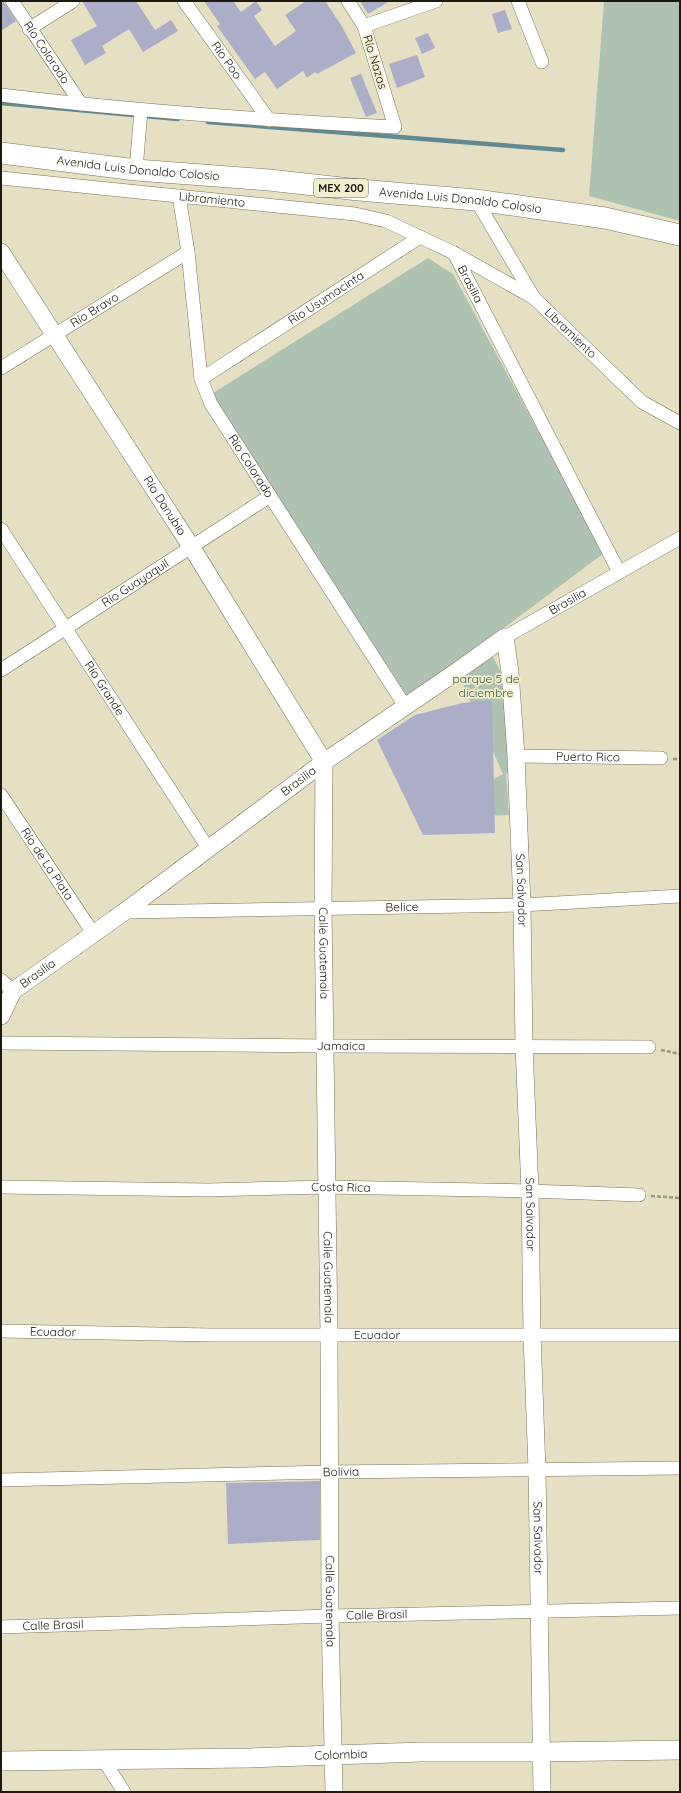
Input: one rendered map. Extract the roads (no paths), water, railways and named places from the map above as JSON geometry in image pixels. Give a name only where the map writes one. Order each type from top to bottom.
[{"type":"main road","name":"Avenida Luis Donaldo Colosio","points":[[1,154],[136,170],[269,180],[359,190],[476,200],[605,218],[680,235]]},
{"type":"main road","name":"Colombia","points":[[1,1761],[249,1758],[421,1752],[680,1750]]},
{"type":"street","name":"Río Colorado","points":[[12,1],[81,104]]},
{"type":"street","points":[[29,28],[73,1]]},
{"type":"street","name":"Río Poo","points":[[184,1],[269,120]]},
{"type":"street","name":"Río Nazas","points":[[269,120],[395,127],[364,26],[348,1]]},
{"type":"street","points":[[364,26],[436,1]]},
{"type":"street","points":[[518,1],[542,62]]},
{"type":"street","points":[[1,95],[141,112],[269,120]]},
{"type":"street","points":[[136,170],[141,112]]},
{"type":"street","name":"Libramiento","points":[[1,178],[355,214],[386,222],[420,237]]},
{"type":"street","name":"Río Colorado","points":[[179,196],[188,252],[201,379],[211,404],[405,706]]},
{"type":"street","points":[[476,200],[534,298]]},
{"type":"street","points":[[420,237],[454,253]]},
{"type":"street","name":"Río Usumacinta","points":[[201,379],[420,237]]},
{"type":"street","name":"Río Danubio","points":[[1,252],[192,548],[324,762]]},
{"type":"street","name":"Río Bravo","points":[[1,368],[188,252]]},
{"type":"street","name":"Libramiento","points":[[454,253],[534,298],[642,402],[678,420]]},
{"type":"street","name":"Brasilia","points":[[454,253],[619,572]]},
{"type":"street","name":"Río Guayaquil","points":[[1,670],[192,548],[270,496]]},
{"type":"street","name":"Río Grande","points":[[1,529],[208,848]]},
{"type":"street","name":"Brasilia","points":[[1,1016],[7,985],[93,933],[124,912],[324,762],[505,637],[680,538]]},
{"type":"street","name":"San Salvador","points":[[505,637],[510,672],[516,756],[522,905],[524,1046],[530,1191],[532,1335],[537,1470],[542,1792]]},
{"type":"street","name":"Puerto Rico","points":[[516,756],[661,758]]},
{"type":"street","name":"Calle Guatemala","points":[[324,762],[324,1046],[330,1335],[330,1616],[334,1792]]},
{"type":"street","name":"Río de La Plata","points":[[1,795],[93,933]]},
{"type":"street","name":"Belice","points":[[124,912],[522,905],[680,896]]},
{"type":"street","name":"Jamaica","points":[[1,1043],[649,1047]]},
{"type":"street","name":"Costa Rica","points":[[1,1187],[208,1190],[326,1187],[530,1191],[639,1195]]},
{"type":"street","name":"Ecuador","points":[[1,1331],[105,1334],[680,1335]]},
{"type":"street","name":"Bolivia","points":[[1,1480],[329,1472],[680,1468]]},
{"type":"street","name":"Calle Brasil","points":[[1,1627],[330,1616],[680,1608]]},
{"type":"street","points":[[103,1759],[124,1792]]},
{"type":"waterway","points":[[1,103],[178,119]]},
{"type":"waterway","points":[[208,122],[563,150]]},
{"type":"park label","name":"parque 5 de diciembre","points":[[486,686]]}]
